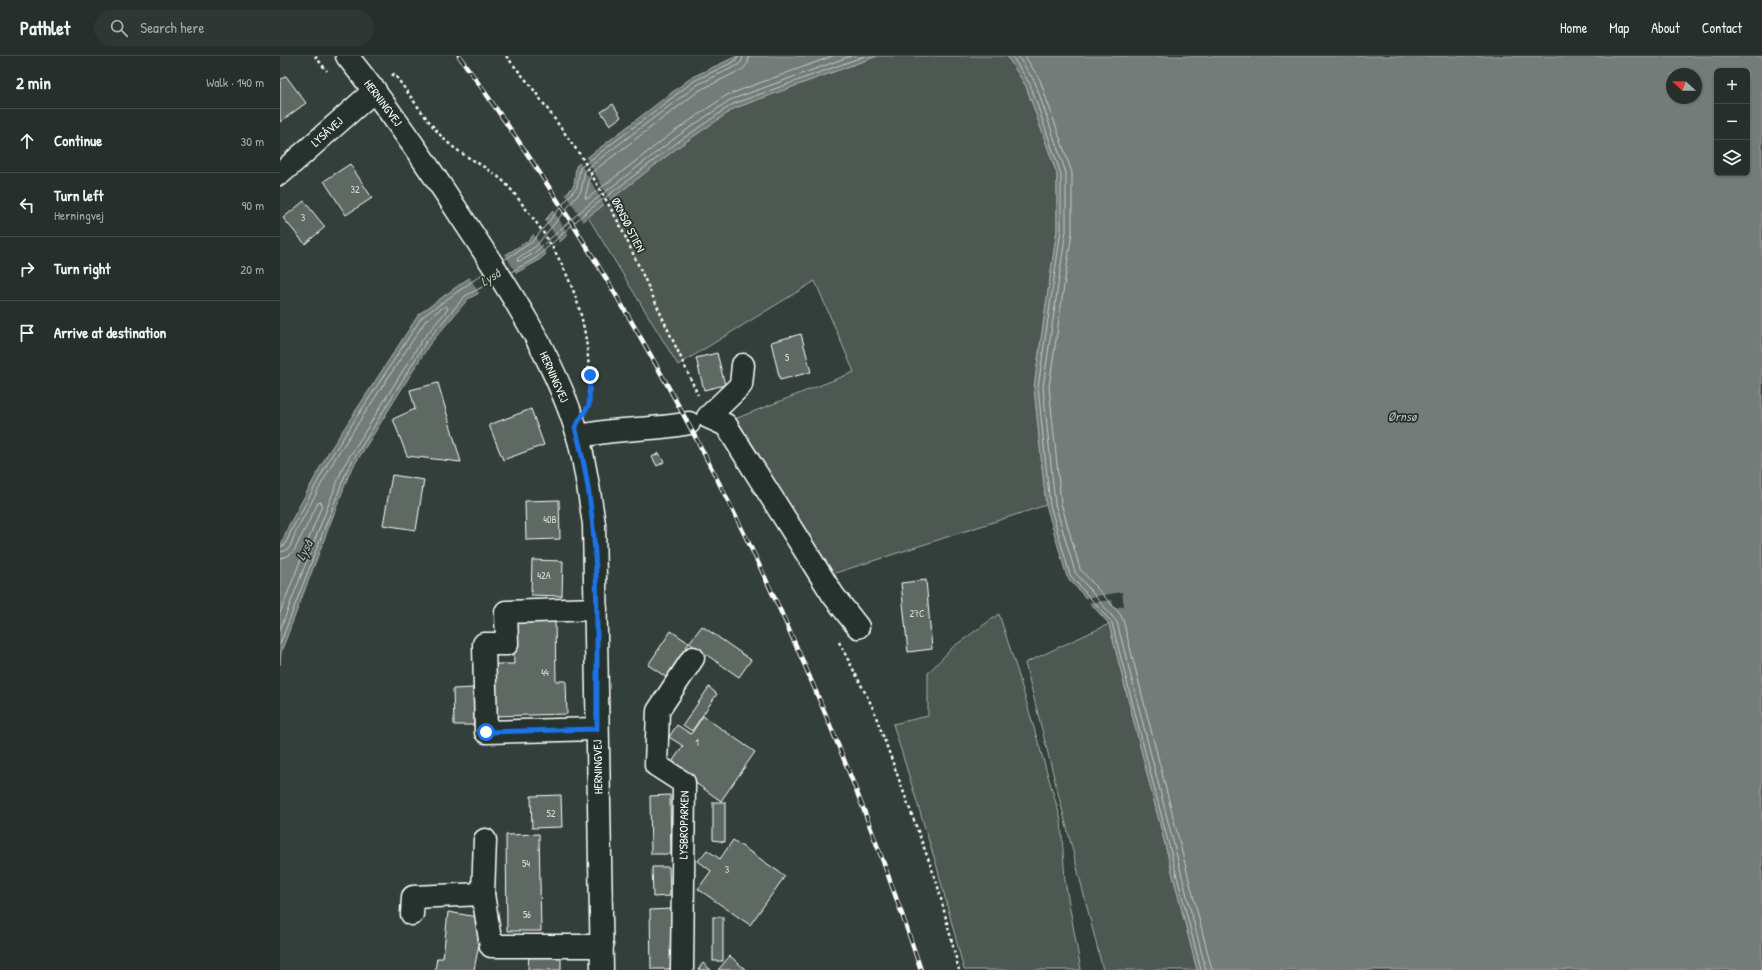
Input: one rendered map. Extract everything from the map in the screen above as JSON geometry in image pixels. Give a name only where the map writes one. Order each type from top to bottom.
[{"type":"street","name":"HERNINGVEJ","points":[[347,56],[375,90],[403,128],[512,296],[536,338],[557,380],[576,432],[585,469],[594,524],[602,970]]},
{"type":"street","name":"LYSÅVEJ","points":[[280,174],[375,90]]},
{"type":"street","points":[[699,420],[741,385],[743,365]]},
{"type":"street","points":[[576,432],[671,427],[699,420],[726,425],[833,595],[858,627]]},
{"type":"street","points":[[596,609],[506,612],[507,644],[484,644],[486,732],[597,729]]},
{"type":"street","name":"LYSBROPARKEN","points":[[682,970],[684,783],[656,765],[658,711],[693,658]]},
{"type":"street","points":[[484,840],[483,894],[491,946],[602,946]]},
{"type":"street","points":[[412,914],[414,897],[483,894]]},
{"type":"path","name":"ØRNSØ STIEN","points":[[506,56],[531,86],[581,156],[619,223],[699,420]]},
{"type":"path","points":[[375,90],[394,74],[443,138],[459,151],[502,180],[538,225],[554,250],[569,278],[577,298],[588,348],[589,405],[576,432]]},
{"type":"path","points":[[836,635],[872,706],[938,883],[959,970]]},
{"type":"shaded area","points":[[877,56],[1007,56],[1026,86],[1057,174],[1057,230],[1034,387],[1046,505],[814,580],[717,426],[854,372],[815,281],[678,365],[588,217],[681,145],[735,108]]},
{"type":"shaded area","points":[[999,614],[1061,820],[1065,881],[1081,970],[964,970],[937,867],[893,724],[928,716],[928,673],[953,647]]},
{"type":"shaded area","points":[[1109,624],[1197,970],[1103,970],[1025,663]]},
{"type":"water","name":"Lyså","points":[[737,56],[877,56],[735,108],[681,145],[588,217],[538,261],[468,299],[429,345],[350,472],[281,652],[280,665],[280,547],[288,527],[328,453],[419,314],[463,282],[529,240],[574,185],[576,166],[692,77]]},
{"type":"water","name":"Ørnsø","points":[[1007,56],[1762,56],[1762,970],[1197,970],[1109,624],[1067,577],[1046,505],[1034,387],[1057,230],[1057,174],[1026,86]]},
{"type":"pier","points":[[585,156],[611,202],[605,206],[579,161]]},
{"type":"pier","points":[[566,195],[584,223],[569,236],[552,208],[561,198]]},
{"type":"pier","points":[[545,220],[561,244],[547,255],[532,232]]},
{"type":"pier","points":[[504,253],[517,275],[480,295],[469,276]]},
{"type":"pier","points":[[1122,592],[1124,606],[1114,608],[1112,600],[1087,603],[1086,598]]},
{"type":"building","points":[[286,76],[306,103],[280,122],[280,80]]},
{"type":"building","points":[[613,104],[621,117],[610,125],[601,112]]},
{"type":"building","points":[[350,164],[372,198],[346,215],[324,181]]},
{"type":"building","points":[[304,201],[325,227],[305,244],[283,218]]},
{"type":"building","points":[[801,334],[811,372],[780,380],[771,342]]},
{"type":"building","points":[[717,353],[725,385],[704,390],[696,358]]},
{"type":"building","points":[[438,383],[461,462],[407,456],[393,419],[415,409],[410,390]]},
{"type":"building","points":[[531,409],[544,445],[503,460],[489,425]]},
{"type":"building","points":[[659,453],[664,462],[657,466],[652,457]]},
{"type":"building","points":[[392,475],[424,480],[416,530],[383,525]]},
{"type":"building","points":[[559,500],[560,539],[526,540],[525,501]]},
{"type":"building","points":[[532,560],[563,561],[562,596],[531,595]]},
{"type":"building","points":[[926,580],[932,649],[908,652],[901,583]]},
{"type":"building","points":[[555,620],[556,681],[566,681],[567,714],[494,716],[493,664],[514,664],[513,621]]},
{"type":"building","points":[[702,626],[751,660],[739,677],[689,643]]},
{"type":"building","points":[[671,631],[689,643],[666,677],[648,665]]},
{"type":"building","points":[[709,687],[717,694],[692,731],[683,725]]},
{"type":"building","points":[[473,688],[474,725],[454,725],[453,689]]},
{"type":"building","points":[[703,716],[755,752],[721,801],[670,765],[683,746],[669,737],[677,725],[691,734]]},
{"type":"building","points":[[561,795],[562,827],[532,828],[531,796]]},
{"type":"building","points":[[670,795],[671,854],[651,854],[650,796]]},
{"type":"building","points":[[713,802],[725,802],[725,842],[713,840]]},
{"type":"building","points":[[539,834],[541,931],[507,931],[506,835]]},
{"type":"building","points":[[733,840],[785,876],[750,925],[698,889],[711,871],[698,861],[707,850],[720,859]]},
{"type":"building","points":[[652,867],[669,867],[670,896],[653,897]]},
{"type":"building","points":[[671,909],[672,969],[651,969],[650,910]]},
{"type":"building","points":[[448,912],[484,918],[474,970],[435,970],[437,958],[443,958]]},
{"type":"building","points":[[713,917],[723,917],[723,961],[713,961]]},
{"type":"building","points":[[529,954],[561,954],[561,970],[528,970]]},
{"type":"building","points":[[730,956],[746,970],[718,970]]},
{"type":"building","points":[[703,963],[711,970],[698,970]]},
{"type":"railway","points":[[459,56],[533,162],[602,271],[666,382],[725,495],[780,610],[831,728],[878,848],[921,970]]},
{"type":"route","points":[[486,732],[597,729],[594,524],[585,469],[575,427],[589,405],[590,375]]}]
